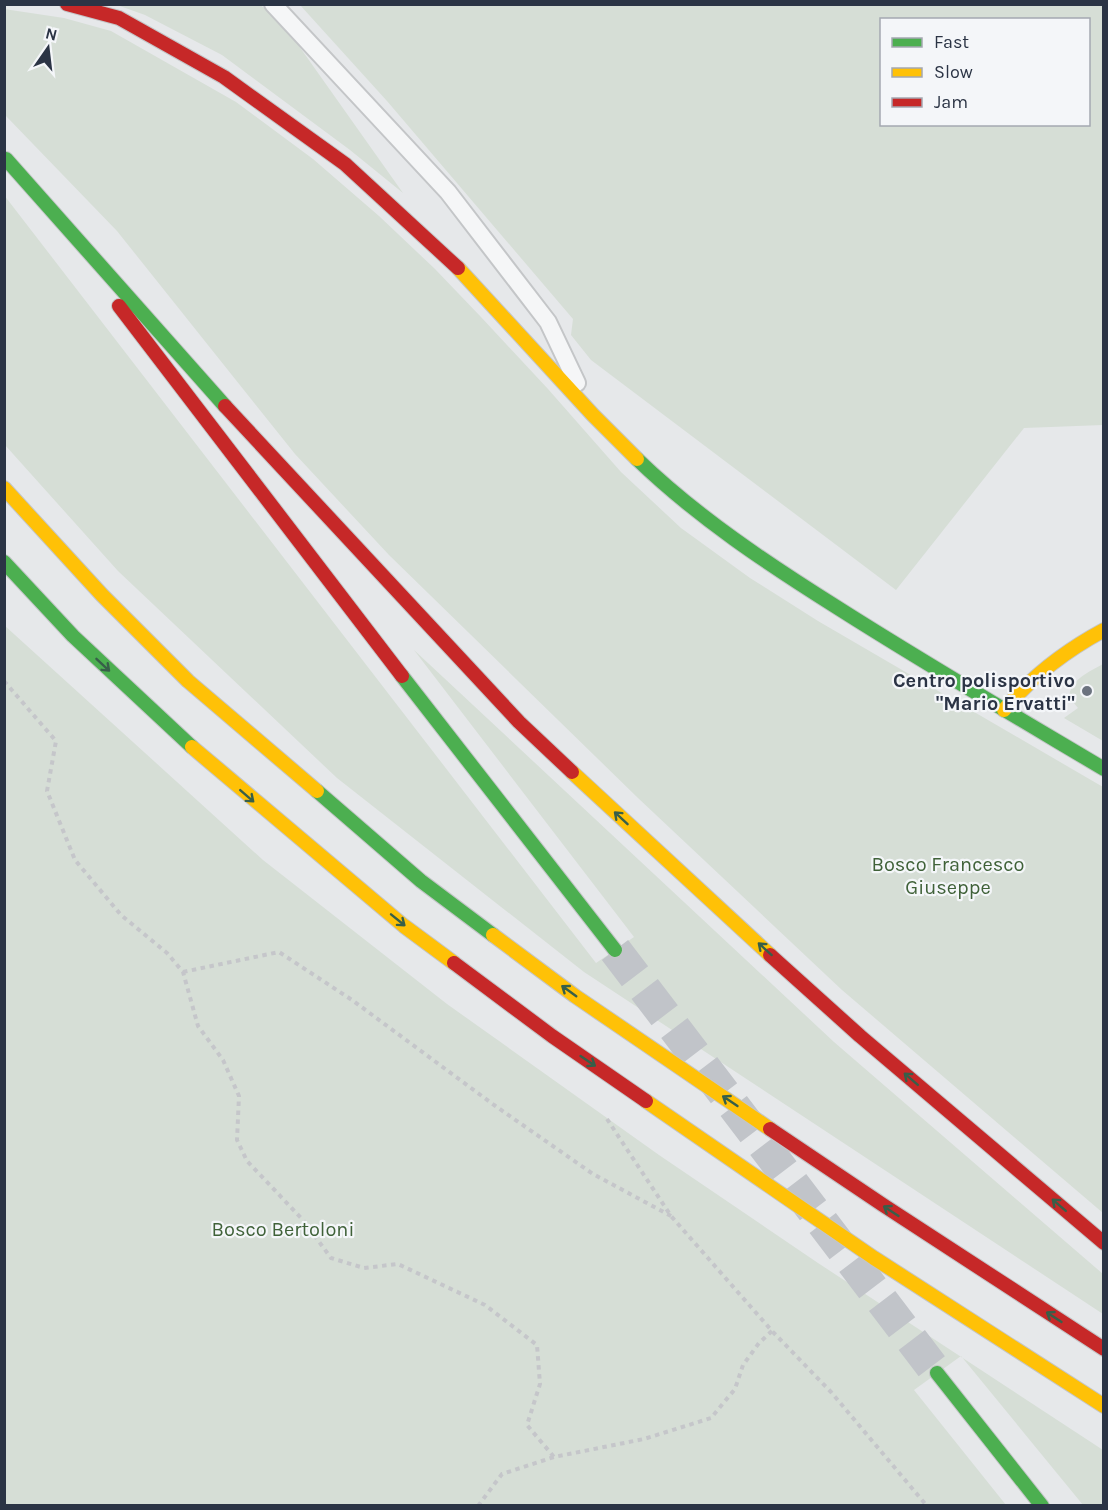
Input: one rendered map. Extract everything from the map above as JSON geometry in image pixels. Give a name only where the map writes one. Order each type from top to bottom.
[{"type":"main road","points":[[67,4],[119,18],[224,77],[345,164],[454,264],[593,415],[660,481],[773,566],[888,640],[1104,769]]},
{"type":"main road","points":[[5,158],[615,950]]},
{"type":"main road","points":[[5,158],[257,442],[519,722],[860,1036],[1104,1243]]},
{"type":"main road","points":[[4,488],[102,595],[188,681],[421,881],[594,1009],[883,1205],[1104,1349]]},
{"type":"main road","points":[[4,562],[72,636],[171,729],[404,926],[552,1036],[874,1258],[1104,1406]]},
{"type":"main road","points":[[24,604],[72,636]]},
{"type":"main road","points":[[1004,710],[1019,690],[1042,669],[1104,630]]},
{"type":"main road","points":[[938,1372],[1042,1506]]},
{"type":"lane","points":[[273,4],[448,192],[548,322],[593,415]]},
{"type":"path","points":[[4,681],[56,741],[47,791],[75,860],[121,915],[167,953],[183,972],[198,1026],[223,1060],[238,1096],[237,1140],[247,1161],[303,1220],[331,1258],[364,1268],[398,1264],[485,1305],[537,1345],[540,1384],[527,1425],[554,1457]]},
{"type":"path","points":[[183,972],[279,952],[352,1000],[494,1105],[593,1174],[671,1216]]},
{"type":"path","points":[[607,1119],[671,1216],[772,1331],[831,1392],[927,1506]]},
{"type":"path","points":[[478,1506],[502,1474],[554,1457],[644,1439],[711,1418],[735,1389],[743,1365],[759,1343],[772,1331]]},
{"type":"green space","points":[[117,5],[261,5],[294,39],[403,193],[350,150],[222,55],[145,15]]},
{"type":"green space","points":[[300,5],[1103,5],[1103,425],[1024,428],[896,590],[591,360],[571,335],[573,319],[387,101]]},
{"type":"green space","name":"Bosco Francesco Giuseppe","points":[[4,9],[64,18],[111,31],[236,102],[313,159],[379,216],[435,269],[548,389],[621,472],[681,528],[750,578],[818,621],[1103,787],[1103,1213],[842,990],[638,798],[389,555],[295,454],[117,231],[5,115]]},
{"type":"green space","points":[[4,195],[596,963],[634,937],[414,650],[834,1042],[1103,1274],[1103,1314],[584,972],[337,778],[118,571],[5,445]]},
{"type":"green space","name":"Bosco Bertoloni","points":[[4,625],[263,860],[447,1004],[659,1155],[960,1356],[914,1390],[1006,1505],[5,1505]]},
{"type":"green space","name":"Centro polisportivo \"Mario Ervatti\"","points":[[1103,664],[1103,741],[1064,718],[1078,708],[1069,697],[1073,685],[1081,677]]},
{"type":"green space","points":[[962,1358],[1103,1450],[1103,1505],[1083,1505]]},
{"type":"tunnel","points":[[615,950],[937,1373]]},
{"type":"traffic: fast","points":[[6,159],[225,406]]},
{"type":"traffic: fast","points":[[637,459],[684,501],[734,539],[786,574],[904,649],[1104,769]]},
{"type":"traffic: fast","points":[[4,562],[73,636],[192,747]]},
{"type":"traffic: fast","points":[[402,676],[615,950]]},
{"type":"traffic: fast","points":[[317,791],[421,881],[493,935]]},
{"type":"traffic: fast","points":[[937,1373],[1042,1506]]},
{"type":"traffic: slow","points":[[458,268],[593,415],[637,459]]},
{"type":"traffic: slow","points":[[4,488],[102,595],[188,681],[317,791]]},
{"type":"traffic: slow","points":[[1004,710],[1050,665],[1104,630]]},
{"type":"traffic: slow","points":[[192,747],[404,926],[454,963]]},
{"type":"traffic: slow","points":[[572,772],[770,955]]},
{"type":"traffic: slow","points":[[493,935],[575,996],[770,1129]]},
{"type":"traffic: slow","points":[[646,1101],[874,1258],[1104,1406]]},
{"type":"traffic: jam","points":[[67,4],[119,18],[224,77],[345,164],[458,268]]},
{"type":"traffic: jam","points":[[119,306],[402,676]]},
{"type":"traffic: jam","points":[[225,406],[519,722],[572,772]]},
{"type":"traffic: jam","points":[[770,955],[860,1036],[1104,1243]]},
{"type":"traffic: jam","points":[[454,963],[552,1036],[646,1101]]},
{"type":"traffic: jam","points":[[770,1129],[1104,1349]]},
{"type":"place","name":"Centro polisportivo \"Mario Ervatti\"","points":[[1087,691]]}]
